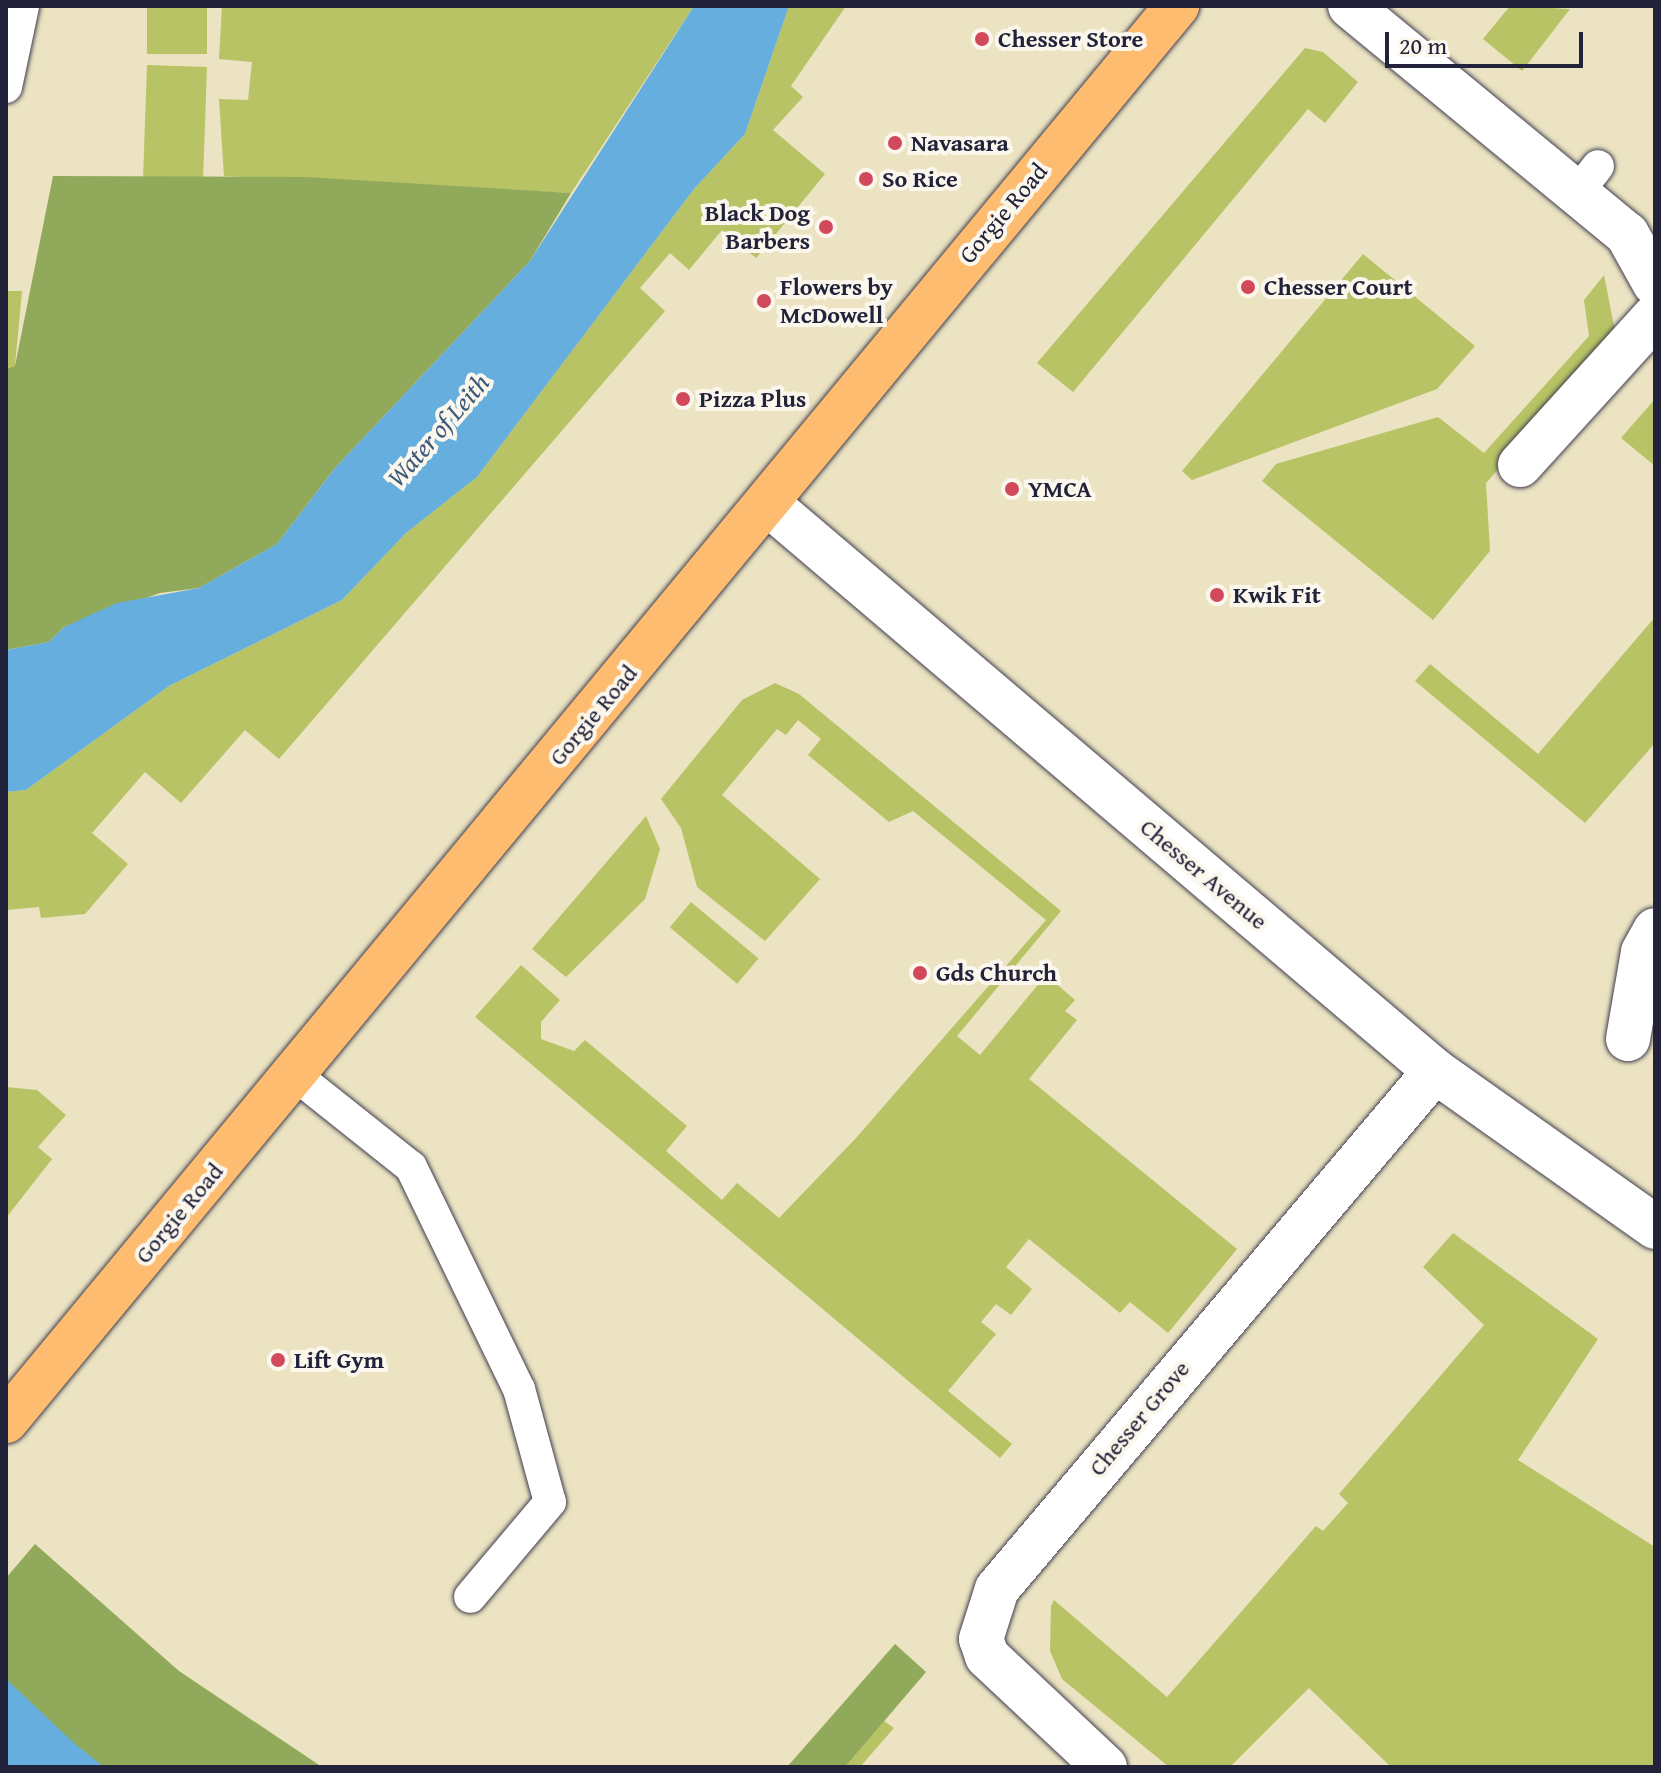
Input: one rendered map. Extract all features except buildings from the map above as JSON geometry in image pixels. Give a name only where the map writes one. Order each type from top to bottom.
[{"type":"main road","name":"Gorgie Road","points":[[6,1421],[1177,6]]},
{"type":"street","points":[[1350,6],[1588,180],[1627,234],[1655,284]]},
{"type":"street","points":[[1520,465],[1655,316]]},
{"type":"street","name":"Chesser Avenue","points":[[767,503],[1435,1071],[1655,1227]]},
{"type":"street","points":[[1628,1039],[1643,952],[1655,930]]},
{"type":"street","name":"Chesser Grove","points":[[1105,1767],[987,1656],[981,1639],[997,1589],[1435,1071]]},
{"type":"lane","points":[[6,87],[23,6]]},
{"type":"lane","points":[[294,1074],[411,1167],[519,1389],[550,1502],[470,1597]]},
{"type":"green space","points":[[147,6],[207,6],[207,54],[147,54]]},
{"type":"green space","points":[[222,6],[694,6],[571,193],[224,176],[219,99],[248,100],[252,62],[219,59]]},
{"type":"green space","points":[[789,6],[846,6],[791,86],[803,97],[773,130],[825,174],[756,258],[722,230],[689,270],[670,253],[640,288],[665,311],[279,759],[245,730],[181,803],[145,772],[92,833],[128,864],[85,914],[41,918],[39,907],[6,910],[6,792],[26,790],[169,686],[342,600],[406,533],[477,477],[694,189],[745,134]]},
{"type":"green space","points":[[1510,6],[1570,9],[1522,71],[1483,39]]},
{"type":"green space","points":[[1305,48],[1323,52],[1358,82],[1325,123],[1308,109],[1073,392],[1037,363]]},
{"type":"green space","points":[[147,65],[207,67],[203,179],[143,177]]},
{"type":"green space","points":[[53,176],[305,177],[571,193],[530,261],[335,468],[277,544],[199,588],[160,593],[64,627],[49,642],[6,650],[6,369],[15,366]]},
{"type":"green space","points":[[1363,254],[1475,346],[1437,389],[1192,480],[1182,471]]},
{"type":"green space","points":[[1604,275],[1616,336],[1486,483],[1490,551],[1433,620],[1262,481],[1276,464],[1438,417],[1484,453],[1589,336],[1584,300]]},
{"type":"green space","points":[[6,291],[22,291],[15,366],[6,369]]},
{"type":"green space","points":[[1655,399],[1655,466],[1621,438]]},
{"type":"green space","points":[[1655,617],[1655,743],[1585,823],[1415,681],[1430,664],[1538,754]]},
{"type":"green space","points":[[775,683],[799,694],[1061,911],[957,1036],[980,1055],[1046,975],[1075,1000],[1065,1011],[1077,1020],[1029,1079],[1237,1249],[1168,1333],[1130,1302],[1120,1313],[1029,1239],[1006,1267],[1032,1289],[1011,1315],[996,1304],[981,1322],[996,1334],[948,1391],[1012,1444],[1000,1458],[475,1017],[521,965],[560,1000],[541,1022],[541,1039],[574,1051],[585,1040],[687,1126],[666,1151],[722,1200],[737,1183],[779,1218],[856,1138],[1046,920],[913,811],[889,822],[808,755],[821,739],[798,720],[786,735],[777,729],[722,795],[820,879],[765,941],[697,887],[681,828],[661,799],[742,700]]},
{"type":"green space","points":[[646,816],[660,849],[645,899],[566,977],[532,949]]},
{"type":"green space","points":[[691,902],[758,959],[737,984],[670,927]]},
{"type":"green space","points":[[6,1087],[37,1090],[66,1115],[38,1147],[52,1159],[6,1218]]},
{"type":"green space","points":[[1453,1233],[1598,1339],[1518,1460],[1655,1547],[1655,1767],[1391,1767],[1309,1688],[1230,1767],[1169,1767],[1062,1679],[1050,1651],[1051,1606],[1054,1600],[1167,1697],[1316,1526],[1323,1531],[1348,1503],[1339,1494],[1484,1325],[1423,1267]]},
{"type":"green space","points":[[35,1544],[179,1671],[322,1767],[6,1767],[6,1578]]},
{"type":"green space","points":[[895,1644],[926,1672],[845,1767],[787,1767]]},
{"type":"green space","points":[[884,1721],[894,1728],[860,1767],[845,1767]]},
{"type":"water","name":"Water of Leith","points":[[694,6],[789,6],[745,134],[694,189],[477,477],[406,533],[342,600],[169,686],[26,790],[6,792],[6,650],[49,642],[64,627],[117,603],[199,588],[277,544],[335,468],[530,261]]},
{"type":"water","points":[[6,1679],[75,1744],[104,1767],[6,1767]]},
{"type":"place","name":"Chesser Store","points":[[982,39]]},
{"type":"place","name":"Navasara","points":[[895,143]]},
{"type":"place","name":"So Rice","points":[[866,179]]},
{"type":"place","name":"Black Dog Barbers","points":[[826,227]]},
{"type":"place","name":"Chesser Court","points":[[1248,287]]},
{"type":"place","name":"Flowers by McDowell","points":[[764,301]]},
{"type":"place","name":"Pizza Plus","points":[[683,399]]},
{"type":"place","name":"YMCA","points":[[1012,489]]},
{"type":"place","name":"Kwik Fit","points":[[1217,595]]},
{"type":"place","name":"Gds Church","points":[[920,973]]},
{"type":"place","name":"Lift Gym","points":[[278,1360]]}]
